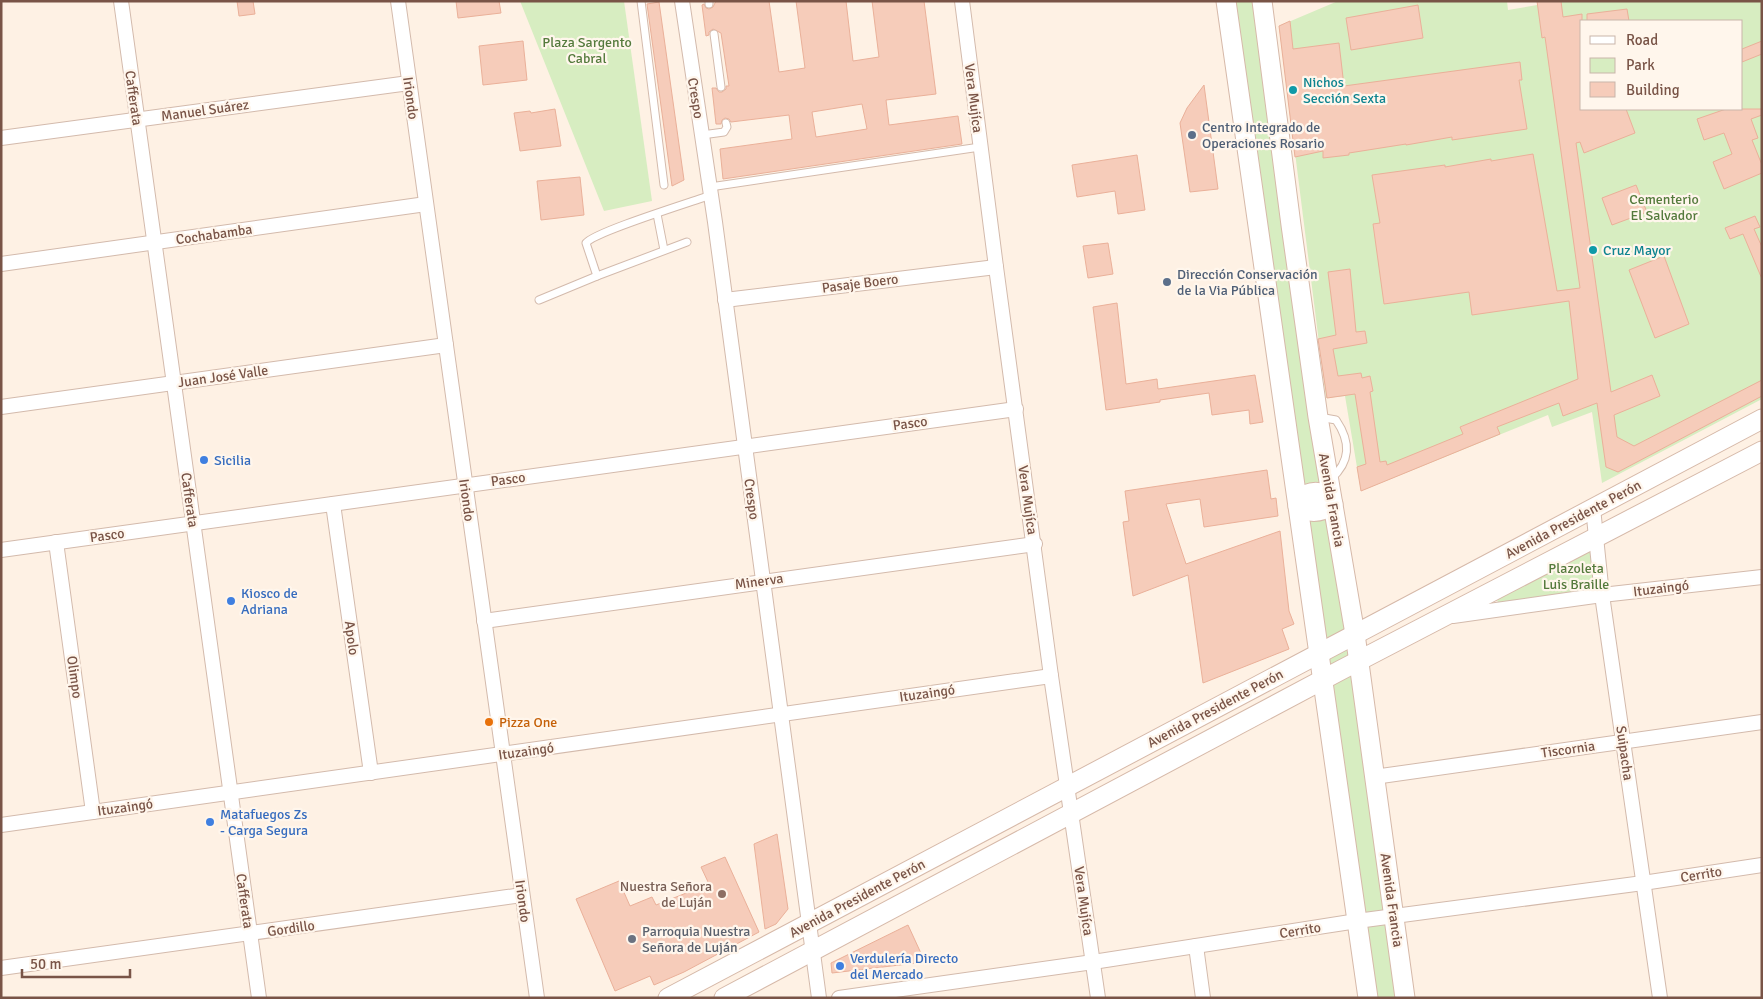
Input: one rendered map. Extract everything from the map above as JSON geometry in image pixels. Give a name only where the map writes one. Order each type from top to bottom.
[{"type":"main road","points":[[1226,1],[1368,998]]},
{"type":"main road","name":"Avenida Francia","points":[[1262,1],[1318,417],[1355,634],[1405,998]]},
{"type":"main road","points":[[1258,222],[1291,224]]},
{"type":"main road","name":"Avenida Presidente Perón","points":[[668,998],[1762,419]]},
{"type":"main road","name":"Avenida Presidente Perón","points":[[724,998],[1359,661],[1762,451]]},
{"type":"main road","points":[[1298,503],[1303,496],[1317,492],[1331,494]]},
{"type":"street","name":"Cafferata","points":[[121,1],[259,998]]},
{"type":"street","name":"Iriondo","points":[[398,1],[537,998]]},
{"type":"street","name":"Crespo","points":[[682,1],[725,300],[819,998]]},
{"type":"street","name":"Vera Mujíca","points":[[962,1],[1051,676],[1098,998]]},
{"type":"street","name":"Manuel Suárez","points":[[1,138],[409,83]]},
{"type":"street","name":"Cochabamba","points":[[1,264],[426,204]]},
{"type":"street","name":"Pasaje Boero","points":[[725,300],[996,267]]},
{"type":"street","name":"Juan José Valle","points":[[1,407],[446,345]]},
{"type":"street","name":"Pasco","points":[[1,550],[1016,408]]},
{"type":"street","name":"Apolo","points":[[333,504],[371,772]]},
{"type":"street","name":"Suipacha","points":[[1593,508],[1602,595],[1660,998]]},
{"type":"street","name":"Olimpo","points":[[56,542],[93,812]]},
{"type":"street","name":"Minerva","points":[[484,620],[1034,544]]},
{"type":"street","name":"Ituzaingó","points":[[1442,618],[1602,595],[1762,577]]},
{"type":"street","name":"Ituzaingó","points":[[1,825],[1051,676]]},
{"type":"street","name":"Tiscornia","points":[[1374,777],[1762,722]]},
{"type":"street","name":"Cerrito","points":[[839,998],[1093,962],[1357,921],[1643,883],[1762,865]]},
{"type":"street","name":"Gordillo","points":[[1,968],[522,896]]},
{"type":"street","points":[[1196,946],[1203,998]]},
{"type":"lane","points":[[641,1],[664,186]]},
{"type":"lane","points":[[714,34],[721,87]]},
{"type":"lane","points":[[702,135],[724,132],[726,130],[726,123]]},
{"type":"lane","points":[[597,276],[586,243],[589,239],[657,214],[710,191],[980,147]]},
{"type":"lane","points":[[657,214],[664,250]]},
{"type":"lane","points":[[539,300],[687,242]]},
{"type":"green space","name":"Plaza Sargento Cabral","points":[[520,1],[624,1],[652,201],[604,211]]},
{"type":"green space","points":[[1226,1],[1262,1],[1405,998],[1368,998]]},
{"type":"green space","name":"Cementerio El Salvador","points":[[1338,1],[1507,1],[1508,10],[1537,5],[1537,1],[1762,1],[1762,399],[1602,483],[1592,412],[1552,427],[1548,415],[1361,491],[1345,396],[1326,398],[1279,26]]},
{"type":"green space","name":"Plazoleta Luis Braille","points":[[1589,551],[1592,553],[1596,587],[1593,590],[1498,603],[1497,599],[1500,595]]},
{"type":"building","points":[[237,1],[253,1],[255,14],[239,16]]},
{"type":"building","points":[[456,1],[499,1],[501,13],[458,18]]},
{"type":"building","points":[[716,1],[769,1],[779,72],[805,68],[796,1],[846,1],[853,61],[879,57],[872,1],[924,1],[936,94],[886,100],[889,125],[958,116],[962,144],[723,179],[720,149],[792,139],[789,115],[731,122],[725,118],[721,124],[716,124],[712,88],[722,92],[726,89],[726,86],[729,86],[721,33],[713,29],[706,36],[702,5],[704,4],[709,9],[713,7]],"holes":[[[862,104],[867,129],[816,137],[812,112]]]},
{"type":"building","points":[[1537,1],[1561,1],[1563,17],[1582,14],[1582,20],[1580,20],[1580,110],[1626,110],[1635,133],[1584,153],[1580,142],[1576,143],[1611,392],[1652,375],[1660,396],[1614,415],[1617,437],[1634,446],[1762,380],[1762,396],[1618,472],[1606,467],[1597,403],[1563,416],[1559,403],[1497,427],[1500,434],[1361,491],[1357,467],[1366,464],[1355,394],[1327,398],[1318,339],[1336,335],[1328,272],[1350,269],[1356,332],[1365,331],[1367,343],[1333,349],[1338,376],[1361,373],[1362,378],[1370,376],[1373,391],[1370,392],[1380,462],[1386,461],[1387,465],[1463,434],[1460,427],[1578,379],[1569,301],[1472,315],[1469,292],[1384,304],[1373,224],[1380,223],[1372,175],[1445,165],[1445,167],[1491,159],[1491,161],[1533,154],[1557,291],[1580,288],[1545,37],[1542,38]]},
{"type":"building","points":[[659,2],[684,180],[672,186],[647,4]]},
{"type":"building","points":[[1418,5],[1423,38],[1351,50],[1346,18]]},
{"type":"building","points":[[1627,9],[1629,20],[1587,20],[1587,14]]},
{"type":"building","points":[[1290,21],[1293,49],[1339,43],[1344,86],[1520,62],[1522,80],[1519,80],[1527,129],[1452,140],[1452,137],[1349,153],[1349,155],[1323,158],[1323,151],[1295,157],[1279,26]]},
{"type":"building","points":[[523,41],[527,80],[483,85],[479,46]]},
{"type":"building","points":[[1762,41],[1762,54],[1743,62],[1743,49]]},
{"type":"building","points":[[1204,85],[1218,189],[1190,192],[1180,123],[1187,108]]},
{"type":"building","points":[[555,109],[561,146],[520,151],[514,113],[530,111],[531,113]]},
{"type":"building","points":[[1762,109],[1762,115],[1751,119],[1758,138],[1752,140],[1762,165],[1762,173],[1724,189],[1713,162],[1732,154],[1724,133],[1704,140],[1697,119],[1723,110]]},
{"type":"building","points":[[1137,155],[1145,210],[1118,214],[1115,191],[1077,197],[1072,165]]},
{"type":"building","points":[[580,177],[584,215],[541,220],[537,181]]},
{"type":"building","points":[[1636,185],[1647,212],[1612,225],[1602,198]]},
{"type":"building","points":[[1755,216],[1760,227],[1754,229],[1762,247],[1762,279],[1743,234],[1730,239],[1725,228]]},
{"type":"building","points":[[1108,243],[1113,274],[1088,278],[1083,246]]},
{"type":"building","points":[[1664,256],[1689,324],[1655,338],[1629,270]]},
{"type":"building","points":[[1117,303],[1126,384],[1157,379],[1158,389],[1255,375],[1263,422],[1250,424],[1249,410],[1212,415],[1209,393],[1106,410],[1093,307]]},
{"type":"building","points":[[1267,470],[1271,499],[1276,498],[1278,516],[1204,527],[1200,499],[1166,504],[1186,564],[1280,531],[1289,611],[1294,624],[1282,629],[1289,649],[1203,683],[1188,575],[1133,596],[1123,522],[1129,521],[1125,491]]},
{"type":"building","points":[[777,834],[788,909],[776,924],[765,929],[754,844]]},
{"type":"building","points":[[725,857],[759,932],[684,972],[654,985],[650,976],[615,991],[576,899],[619,881],[630,906],[652,897],[656,905],[709,884],[701,867]]},
{"type":"building","points":[[908,925],[925,962],[832,973],[831,963]]},
{"type":"place","name":"Nichos Sección Sexta","points":[[1293,90]]},
{"type":"place","name":"Centro Integrado de Operaciones Rosario","points":[[1192,135]]},
{"type":"place","name":"Cruz Mayor","points":[[1593,250]]},
{"type":"place","name":"Dirección Conservación de la Via Pública","points":[[1167,282]]},
{"type":"place","name":"Sicilia","points":[[204,460]]},
{"type":"place","name":"Kiosco de Adriana","points":[[231,601]]},
{"type":"place","name":"Pizza One","points":[[489,722]]},
{"type":"place","name":"Matafuegos Zs - Carga Segura","points":[[210,822]]},
{"type":"place","name":"Nuestra Señora de Luján","points":[[722,894]]},
{"type":"place","name":"Parroquia Nuestra Señora de Luján","points":[[632,939]]},
{"type":"place","name":"Verdulería Directo del Mercado","points":[[840,966]]}]
